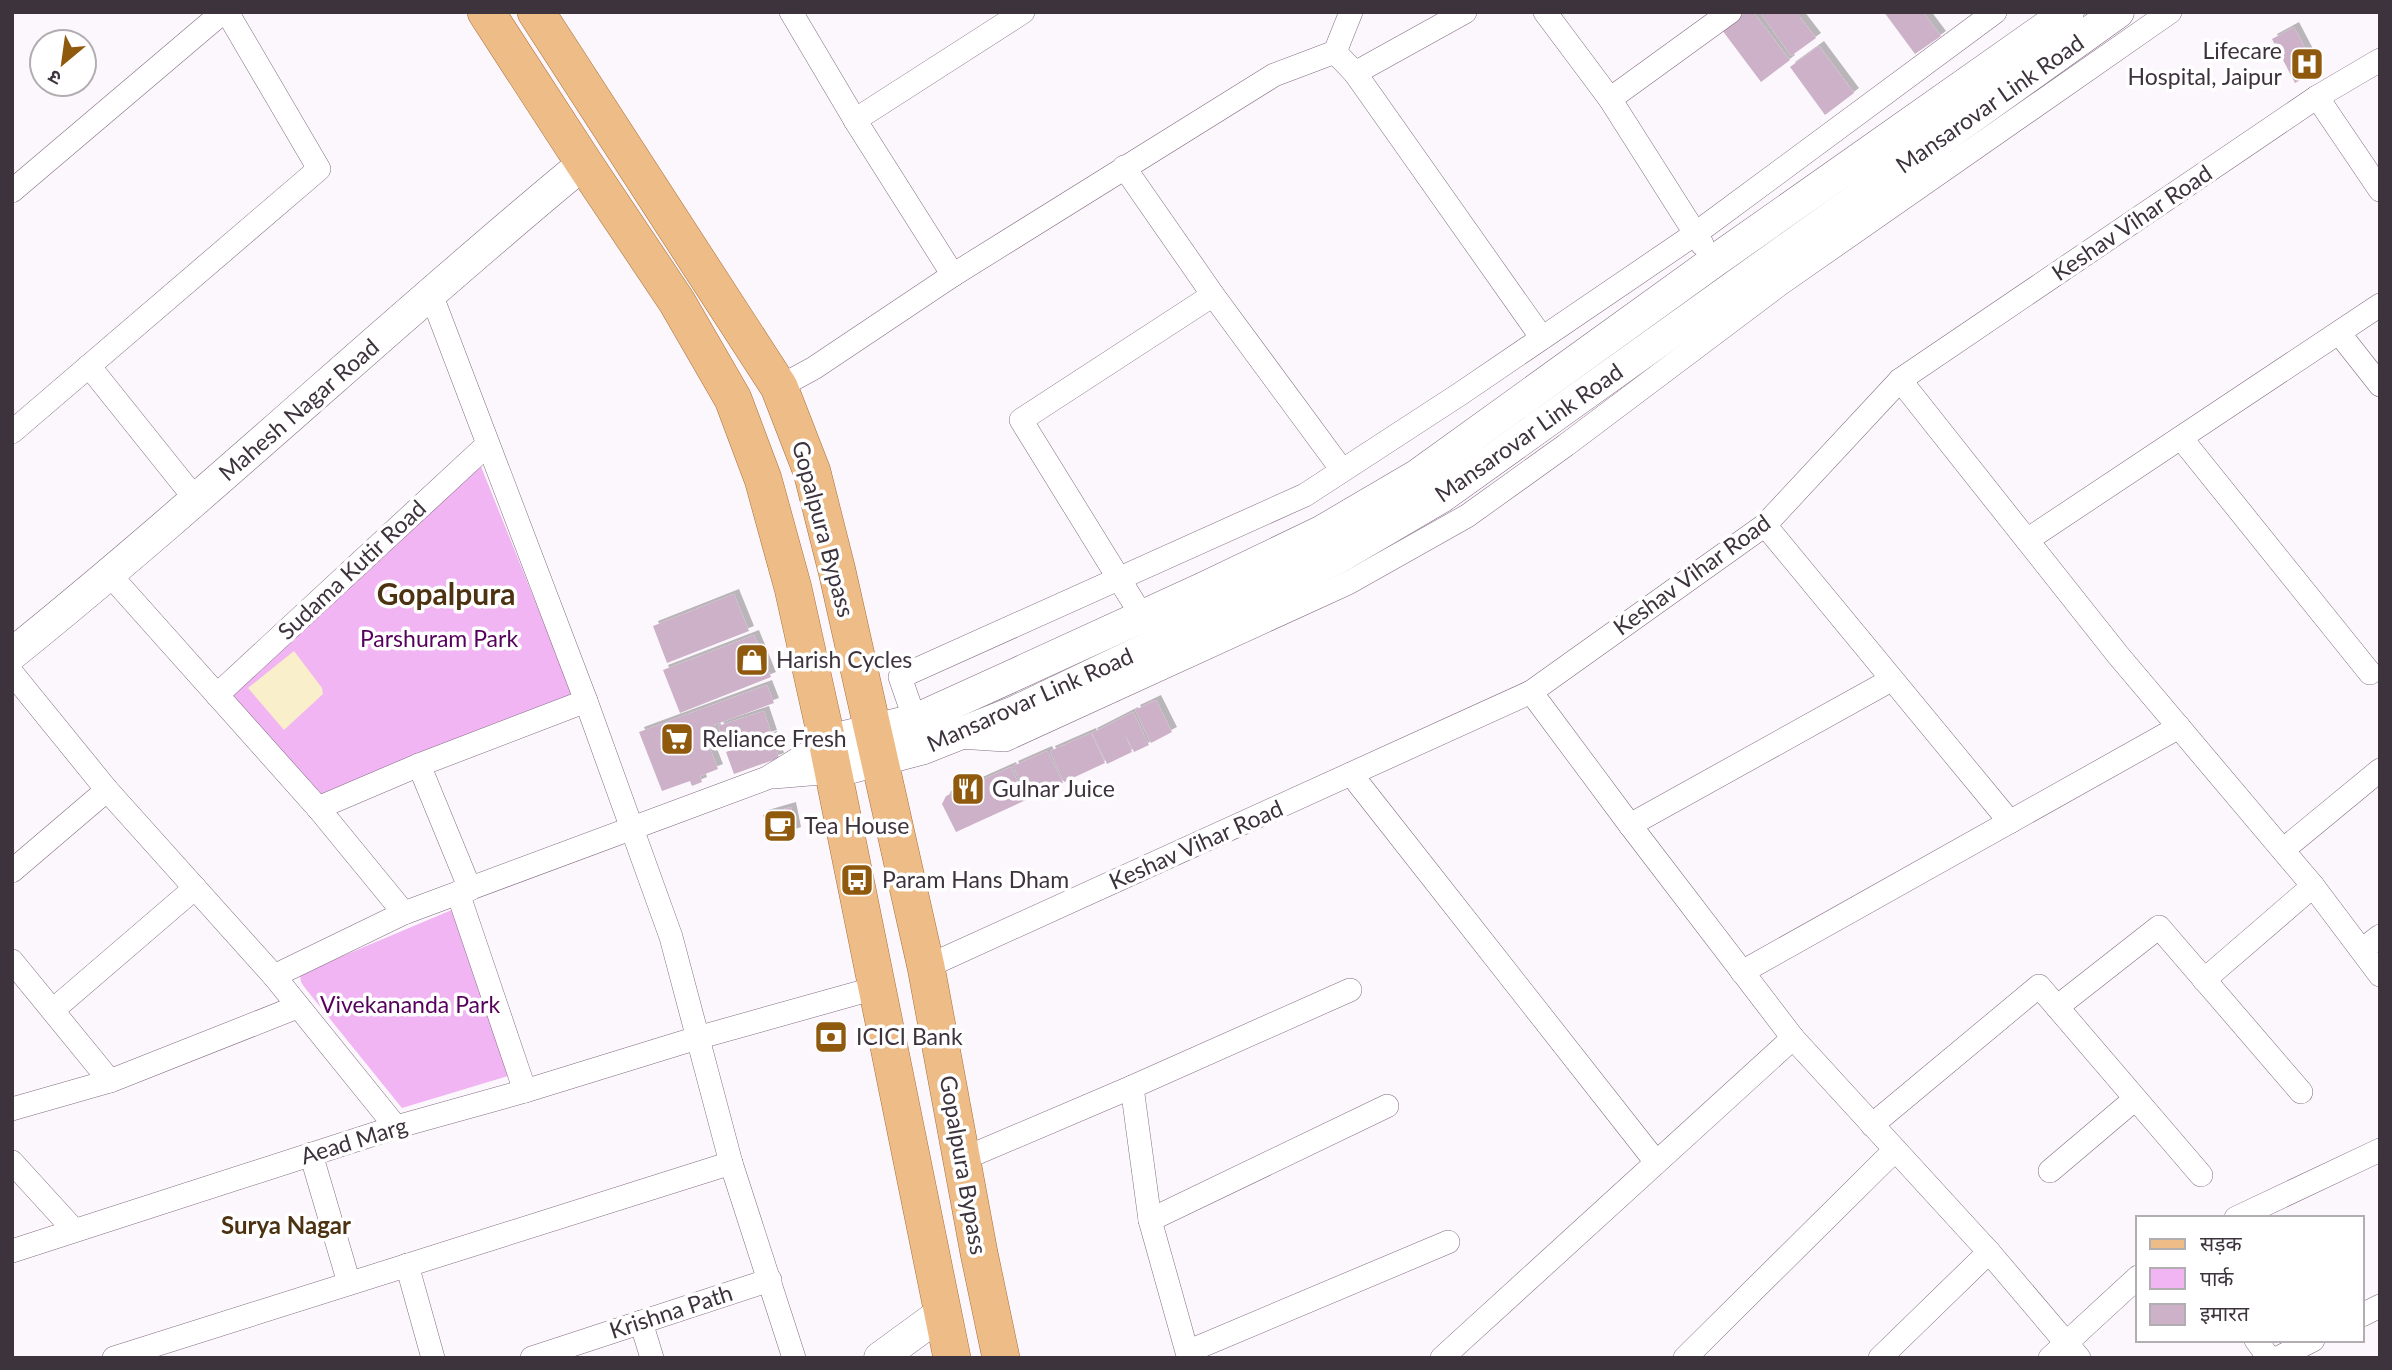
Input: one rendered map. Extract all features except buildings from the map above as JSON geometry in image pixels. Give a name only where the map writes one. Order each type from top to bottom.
[{"type":"main road","name":"Gopalpura Bypass","points":[[486,12],[677,302],[733,399],[763,479],[790,576],[830,757],[952,1358]]},
{"type":"main road","name":"Gopalpura Bypass","points":[[536,12],[779,387],[812,472],[926,967],[1001,1358]]},
{"type":"street","points":[[12,191],[225,12],[318,169],[89,366],[16,422]]},
{"type":"street","points":[[791,12],[855,120],[953,275]]},
{"type":"street","points":[[855,120],[1023,12]]},
{"type":"street","points":[[779,387],[814,368],[953,275],[1274,75],[1335,52],[1351,12]]},
{"type":"street","points":[[1355,73],[1465,12]]},
{"type":"street","points":[[1545,12],[1610,99],[1713,262]]},
{"type":"street","points":[[1610,99],[1730,12]]},
{"type":"street","points":[[915,720],[900,677],[1305,495],[1695,234],[1996,12]]},
{"type":"street","name":"Mansarovar Link Road","points":[[876,745],[924,748],[1343,571],[1441,497],[1774,274],[1906,145],[2068,12]]},
{"type":"street","name":"Mansarovar Link Road","points":[[767,778],[876,745],[915,720],[1321,532],[1419,475],[1713,262],[2118,12]]},
{"type":"street","points":[[1774,274],[2170,12]]},
{"type":"street","points":[[1335,52],[1355,73],[1542,338]]},
{"type":"street","name":"Keshav Vihar Road","points":[[926,967],[1531,692],[1765,525],[1900,380],[2317,97],[2380,60]]},
{"type":"street","points":[[2317,97],[2380,190]]},
{"type":"street","name":"Mahesh Nagar Road","points":[[12,654],[197,501],[584,163]]},
{"type":"street","points":[[1124,167],[1213,295],[1342,470]]},
{"type":"street","points":[[431,294],[586,701],[671,937],[732,1163],[794,1358]]},
{"type":"street","points":[[1143,616],[1021,420],[1213,295]]},
{"type":"street","points":[[2027,540],[2380,305]]},
{"type":"street","points":[[2339,332],[2380,385]]},
{"type":"street","points":[[89,366],[197,501]]},
{"type":"street","points":[[1900,380],[2118,655],[2313,886],[2371,943],[2380,975]]},
{"type":"street","points":[[2180,438],[2370,673]]},
{"type":"street","name":"Sudama Kutir Road","points":[[217,695],[487,445]]},
{"type":"street","points":[[1305,495],[1321,532],[1343,571]]},
{"type":"street","points":[[1765,525],[2010,822]]},
{"type":"street","points":[[110,575],[318,808],[404,913]]},
{"type":"street","points":[[12,673],[107,790],[274,976],[397,1127]]},
{"type":"street","points":[[1630,825],[1891,680]]},
{"type":"street","points":[[1531,692],[1793,1038],[1989,1252],[2065,1353],[2136,1279]]},
{"type":"street","points":[[318,808],[419,765],[586,701]]},
{"type":"street","points":[[1742,972],[2179,727]]},
{"type":"street","name":"Mansarovar Link Road","points":[[767,778],[830,757]]},
{"type":"street","points":[[419,765],[464,891],[525,1091]]},
{"type":"street","points":[[2283,850],[2380,770]]},
{"type":"street","points":[[1351,774],[1656,1162]]},
{"type":"street","points":[[274,976],[404,913],[767,778]]},
{"type":"street","points":[[12,871],[107,790]]},
{"type":"street","points":[[2204,979],[2313,886]]},
{"type":"street","points":[[52,1010],[195,888]]},
{"type":"street","points":[[2057,1007],[2159,927],[2301,1092]]},
{"type":"street","points":[[12,961],[110,1081]]},
{"type":"street","points":[[1872,1125],[2039,986],[2201,1175]]},
{"type":"street","name":"Aead Marg","points":[[12,1251],[397,1127],[878,987]]},
{"type":"street","points":[[963,1159],[1350,990]]},
{"type":"street","points":[[12,1109],[110,1081],[297,1007]]},
{"type":"street","points":[[1442,1358],[1793,1038]]},
{"type":"street","points":[[1132,1087],[1150,1220],[1187,1352],[1448,1242]]},
{"type":"street","points":[[2050,1171],[2136,1099]]},
{"type":"street","points":[[1150,1220],[1387,1106]]},
{"type":"street","points":[[1685,1358],[1895,1150]]},
{"type":"street","points":[[2240,1216],[2380,1150]]},
{"type":"street","points":[[312,1154],[349,1283]]},
{"type":"street","points":[[12,1162],[74,1230]]},
{"type":"street","points":[[127,1356],[732,1163]]},
{"type":"street","points":[[1880,1358],[1989,1252]]},
{"type":"street","points":[[407,1265],[433,1358]]},
{"type":"street","name":"Krishna Path","points":[[532,1358],[770,1280]]},
{"type":"street","points":[[2364,1314],[2380,1306]]},
{"type":"street","points":[[880,1358],[943,1312]]},
{"type":"street","points":[[640,1322],[652,1358]]},
{"type":"street","points":[[2257,1342],[2269,1358]]},
{"type":"street","points":[[2278,1358],[2309,1342]]},
{"type":"green space","name":"Parshuram Park","points":[[480,464],[573,696],[321,797],[229,691]]},
{"type":"green space","name":"Vivekananda Park","points":[[454,909],[508,1076],[402,1108],[305,988],[300,974]]},
{"type":"sand","points":[[294,651],[322,688],[323,694],[284,730],[248,688]]},
{"type":"place","name":"Lifecare Hospital, Jaipur","points":[[2307,64]]},
{"type":"place","name":"Harish Cycles","points":[[752,660]]},
{"type":"place","name":"Reliance Fresh","points":[[677,739]]},
{"type":"place","name":"Gulnar Juice","points":[[968,789]]},
{"type":"place","name":"Tea House","points":[[780,826]]},
{"type":"place","name":"Param Hans Dham","points":[[857,880]]},
{"type":"place","name":"ICICI Bank","points":[[831,1037]]},
{"type":"district","name":"Gopalpura","points":[[446,595]]},
{"type":"district","name":"Surya Nagar","points":[[286,1226]]}]
